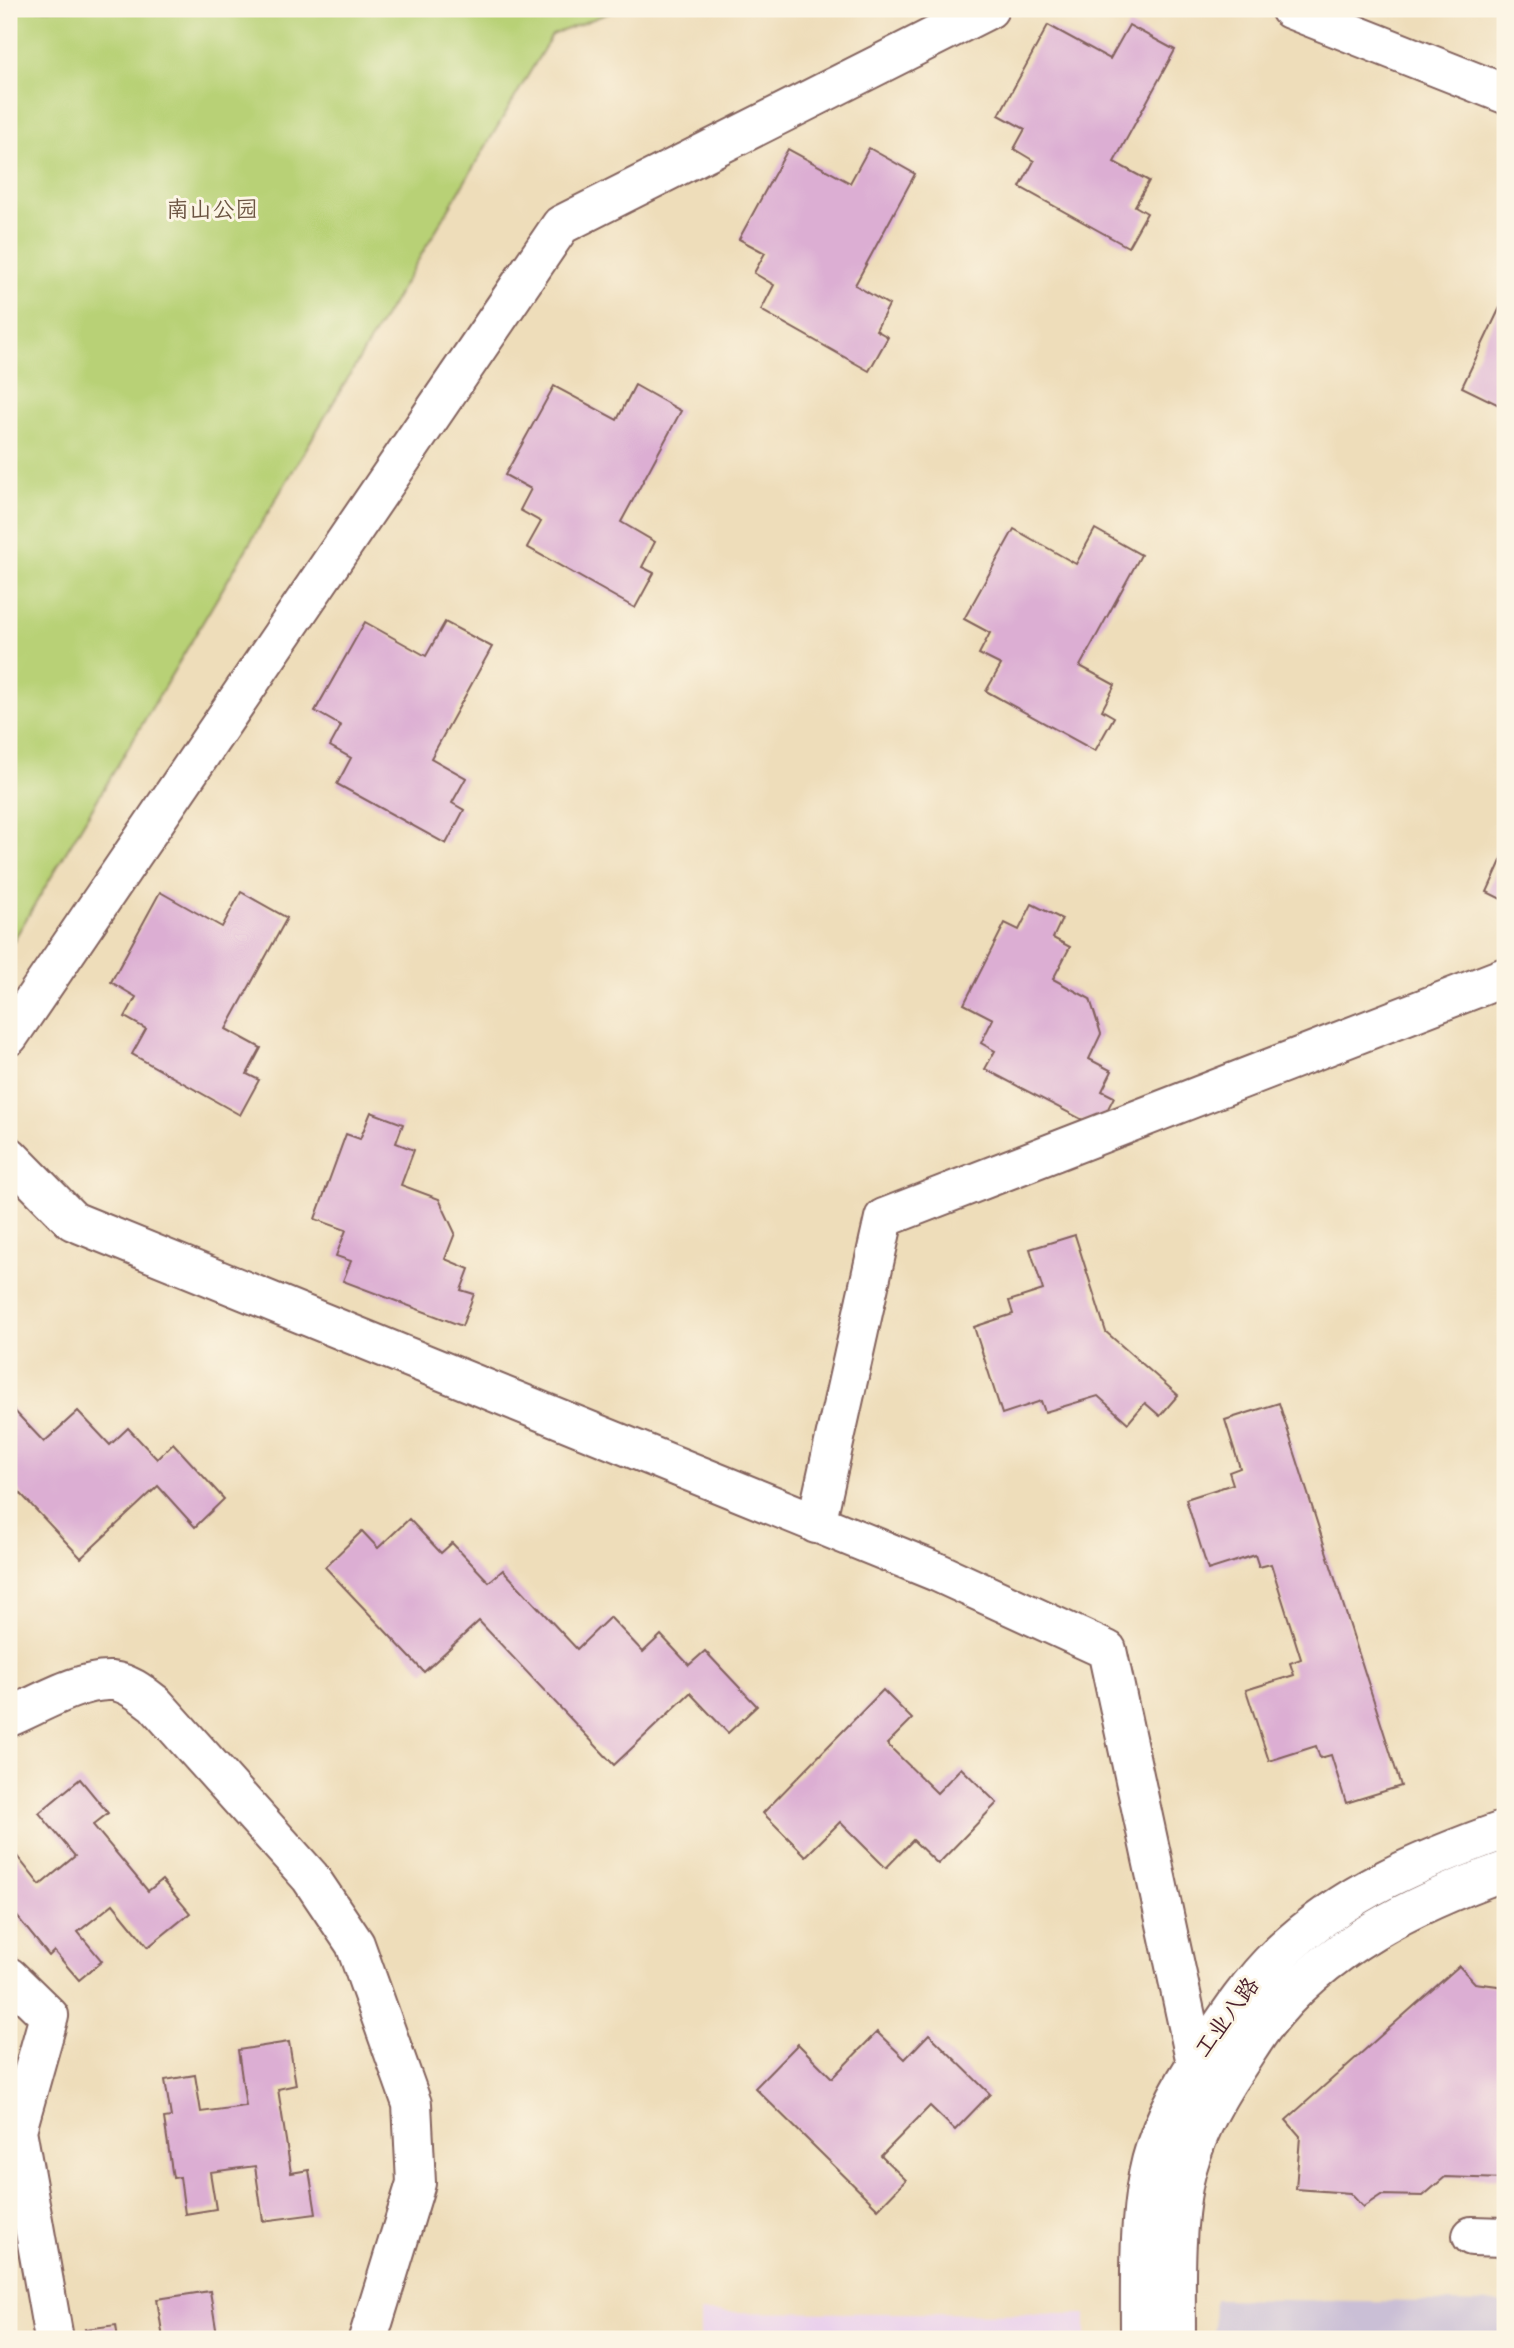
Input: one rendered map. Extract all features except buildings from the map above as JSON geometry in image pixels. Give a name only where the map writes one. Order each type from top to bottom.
[{"type":"street","points":[[9,1036],[562,225],[989,9]]},
{"type":"street","points":[[1290,9],[1505,94]]},
{"type":"street","points":[[816,1524],[884,1218],[1505,977]]},
{"type":"street","points":[[9,1156],[73,1221],[937,1572],[1107,1650],[1211,2073]]},
{"type":"street","points":[[9,1717],[89,1682],[113,1681],[136,1689],[155,1704],[310,1877],[355,1944],[412,2104],[416,2183],[368,2339]]},
{"type":"street","name":"工业八路","points":[[1176,2339],[1177,2261],[1184,2180],[1203,2124],[1211,2073],[1237,2002],[1279,1954],[1335,1907],[1390,1875],[1505,1830]]},
{"type":"street","name":"工业八路","points":[[1140,2339],[1140,2262],[1149,2174],[1169,2110],[1265,2025],[1305,1982],[1357,1940],[1408,1910],[1505,1871]]},
{"type":"street","points":[[9,1977],[49,2016],[17,2130],[54,2339]]},
{"type":"shaded area","points":[[1215,2299],[1505,2303],[1505,2339],[1214,2339]]},
{"type":"shaded area","points":[[700,2312],[1086,2314],[1086,2339],[700,2339]]},
{"type":"green space","name":"南山公园","points":[[9,9],[619,9],[552,35],[9,948]]}]
